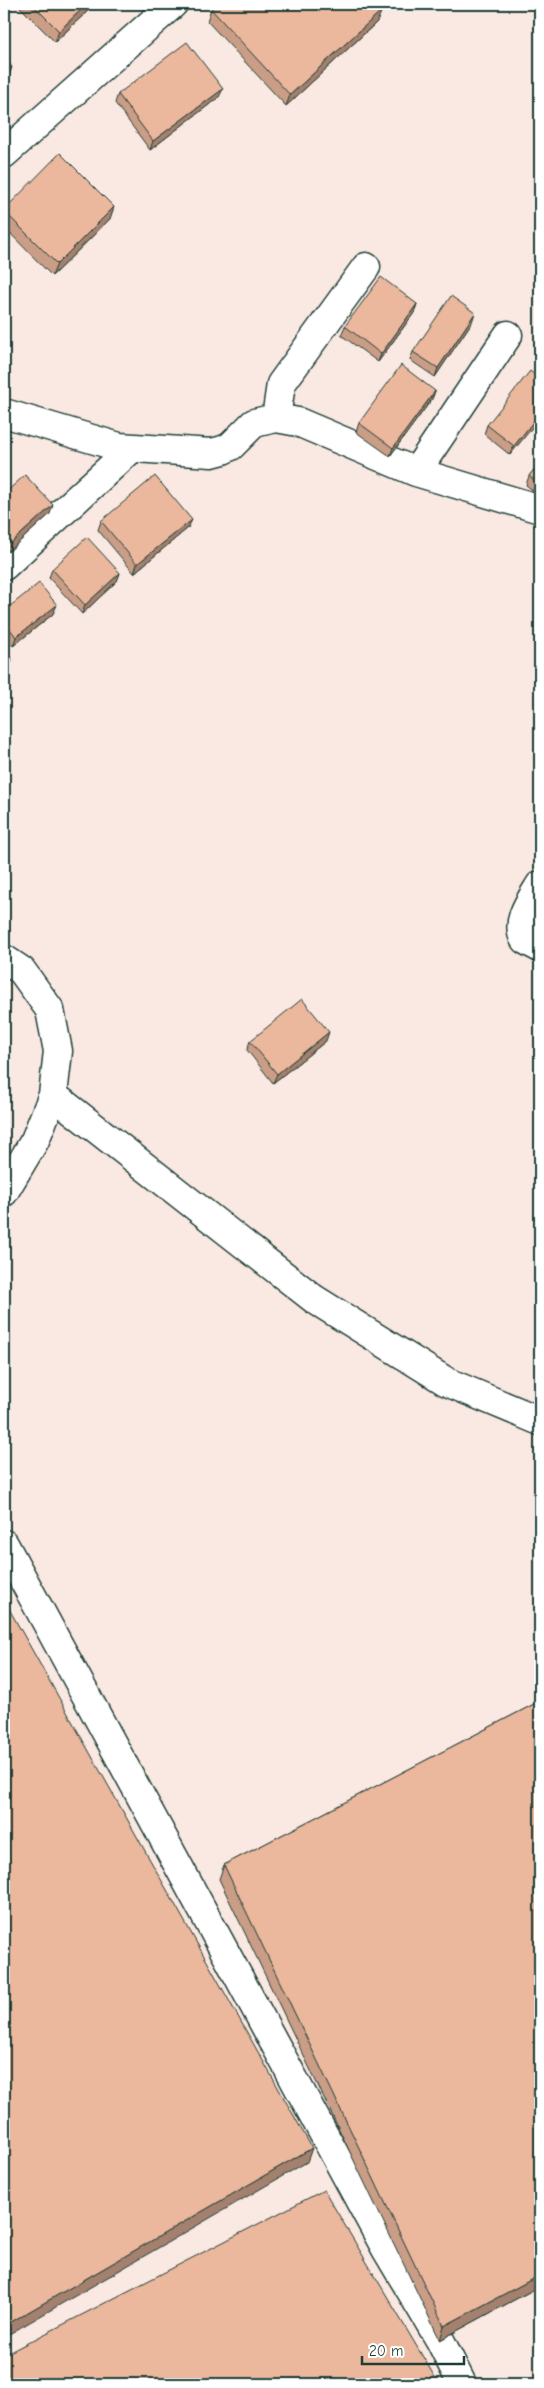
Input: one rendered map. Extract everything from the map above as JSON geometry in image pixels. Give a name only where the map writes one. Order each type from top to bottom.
[{"type":"street","points":[[4,154],[173,4]]},
{"type":"street","points":[[276,418],[282,384],[366,267]]},
{"type":"street","points":[[416,472],[508,336]]},
{"type":"street","points":[[4,413],[119,447],[212,452],[231,446],[254,423],[276,418],[298,422],[416,472],[540,509]]},
{"type":"street","points":[[4,566],[132,448]]},
{"type":"street","points":[[540,885],[525,911],[522,935],[526,940],[540,948]]},
{"type":"street","points":[[4,959],[22,971],[50,1010],[58,1051],[53,1095],[35,1140],[4,1192]]},
{"type":"street","points":[[53,1095],[314,1299],[447,1382],[540,1421]]},
{"type":"street","points":[[4,1544],[377,2232],[440,2340],[462,2384]]},
{"type":"building","points":[[32,4],[87,4],[59,31]]},
{"type":"building","points":[[217,4],[376,4],[382,10],[290,95],[211,9]]},
{"type":"building","points":[[187,42],[223,89],[153,141],[118,94]]},
{"type":"building","points":[[4,58],[12,67],[4,75]]},
{"type":"building","points":[[60,153],[114,207],[57,264],[4,210]]},
{"type":"building","points":[[381,277],[417,304],[381,354],[345,326]]},
{"type":"building","points":[[451,296],[475,313],[438,368],[413,352]]},
{"type":"building","points":[[401,365],[435,391],[393,448],[359,423]]},
{"type":"building","points":[[530,371],[540,379],[540,413],[514,446],[487,425]]},
{"type":"building","points":[[540,462],[540,485],[529,476]]},
{"type":"building","points":[[25,475],[53,505],[11,543],[4,535],[4,494]]},
{"type":"building","points":[[155,476],[192,520],[137,564],[101,521]]},
{"type":"building","points":[[87,537],[120,573],[85,605],[52,569]]},
{"type":"building","points":[[39,583],[57,605],[16,637],[4,621],[4,611]]},
{"type":"building","points":[[4,650],[12,659],[4,667]]},
{"type":"building","points":[[302,999],[329,1032],[277,1074],[250,1041]]},
{"type":"building","points":[[4,1600],[312,2148],[4,2326]]},
{"type":"building","points":[[540,1701],[540,2275],[444,2326],[224,1865]]},
{"type":"building","points":[[324,2190],[439,2384],[4,2384],[4,2355]]}]
